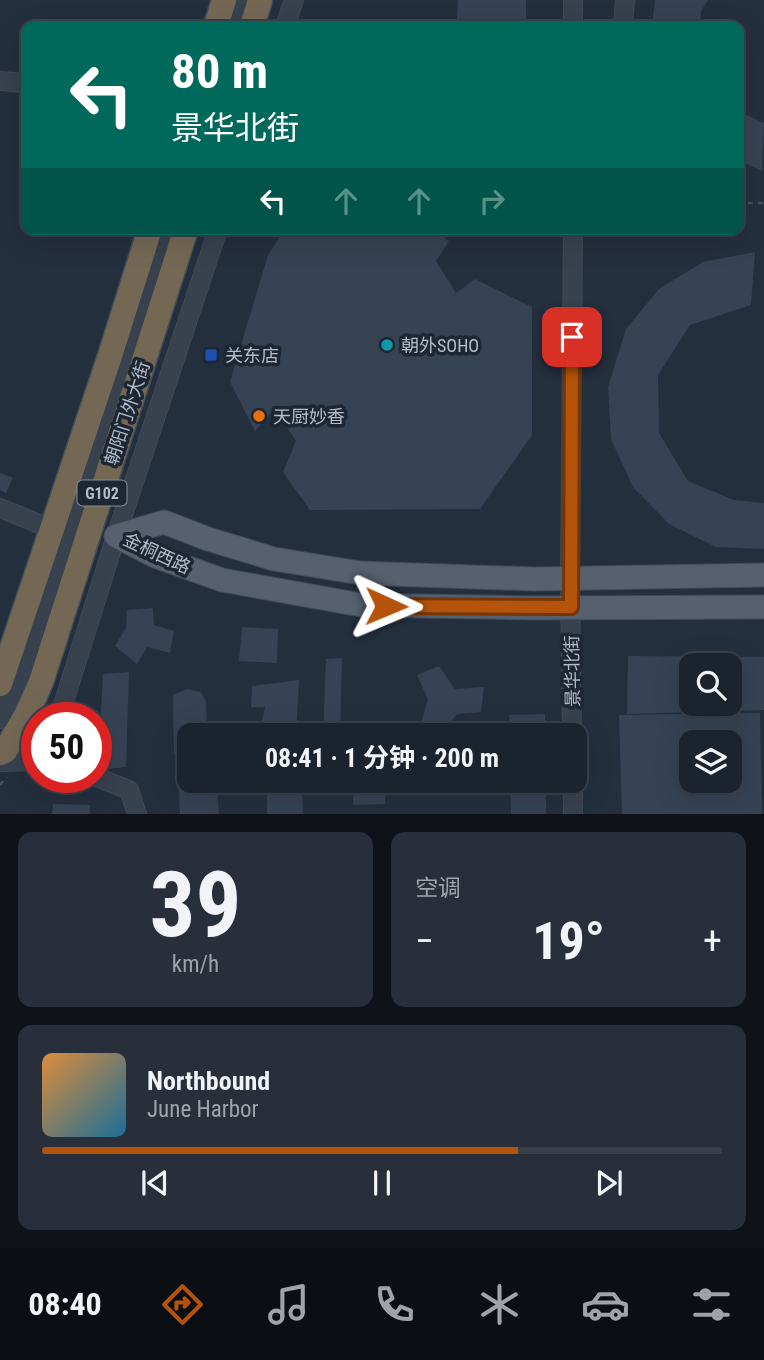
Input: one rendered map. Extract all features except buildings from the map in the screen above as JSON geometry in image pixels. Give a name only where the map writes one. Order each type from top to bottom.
[{"type":"highway","points":[[218,21],[224,0]]},
{"type":"highway","points":[[254,21],[260,0]]},
{"type":"highway","name":"朝阳门外大街","points":[[0,684],[6,649],[52,529],[148,235]]},
{"type":"highway","name":"朝阳门外大街","points":[[2,755],[27,714],[41,682],[184,235]]},
{"type":"main road","name":"金桐西路","points":[[116,536],[164,522],[262,555],[360,573],[534,579],[764,575]]},
{"type":"main road","name":"金桐西路","points":[[116,536],[155,556],[213,577],[340,603],[388,606],[764,607]]},
{"type":"street","points":[[236,21],[243,0]]},
{"type":"street","points":[[287,21],[293,0]]},
{"type":"street","points":[[573,0],[573,21]]},
{"type":"street","points":[[623,21],[625,0]]},
{"type":"street","points":[[0,81],[21,83]]},
{"type":"street","points":[[0,719],[22,671],[165,235]]},
{"type":"street","name":"朝阳门外大街","points":[[64,702],[216,235]]},
{"type":"street","name":"景华北街","points":[[572,723],[570,578],[573,235]]},
{"type":"street","points":[[0,508],[52,529]]},
{"type":"street","points":[[2,755],[21,746]]},
{"type":"street","points":[[2,755],[21,758]]},
{"type":"street","points":[[112,783],[129,790],[136,814]]},
{"type":"street","points":[[573,793],[573,814]]},
{"type":"path","points":[[744,203],[764,203]]},
{"type":"place","name":"朝外SOHO","points":[[387,345]]},
{"type":"place","name":"关东店","points":[[211,355]]},
{"type":"place","name":"天厨妙香","points":[[259,416]]},
{"type":"route","points":[[386,606],[571,607],[572,337]]}]
